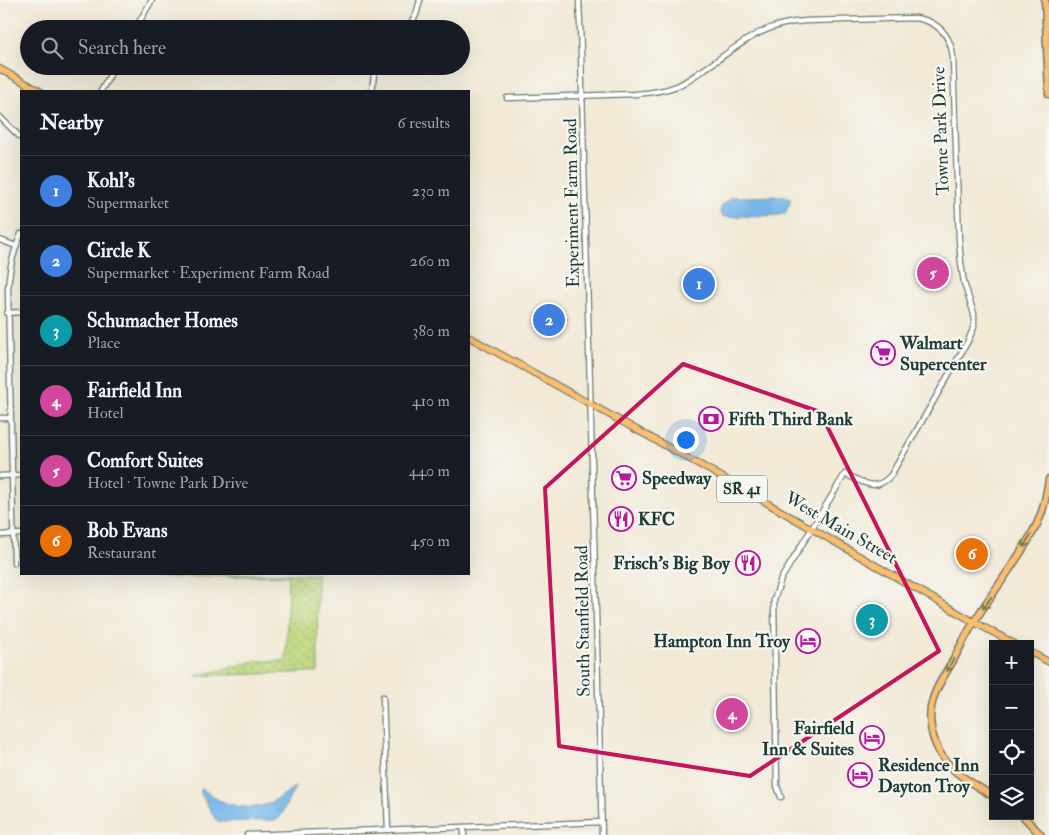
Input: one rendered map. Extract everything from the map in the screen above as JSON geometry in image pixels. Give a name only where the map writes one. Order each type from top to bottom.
[{"type":"highway","points":[[1045,0],[1049,94]]},
{"type":"highway","points":[[989,794],[964,779],[947,763],[937,749],[930,713],[933,698],[974,622],[1035,529],[1044,505],[1049,479]]},
{"type":"highway","points":[[1027,820],[1041,835]]},
{"type":"main road","points":[[0,69],[38,90]]},
{"type":"main road","name":"West Main Street","points":[[470,337],[713,472],[1007,640]]},
{"type":"main road","points":[[1034,654],[1047,661]]},
{"type":"street","points":[[140,20],[152,0]]},
{"type":"street","points":[[413,20],[420,0]]},
{"type":"street","name":"Experiment Farm Road","points":[[579,0],[592,406]]},
{"type":"street","name":"Towne Park Drive","points":[[583,96],[651,93],[677,86],[748,38],[774,26],[788,23],[916,18],[933,23],[945,33],[949,40],[953,58],[959,240],[964,283],[974,314],[974,327],[968,341],[891,475],[886,481],[877,485],[870,485],[845,474],[812,529]]},
{"type":"street","points":[[102,90],[109,75]]},
{"type":"street","points":[[372,90],[374,75]]},
{"type":"street","points":[[507,98],[583,96]]},
{"type":"street","points":[[0,117],[20,137]]},
{"type":"street","points":[[14,563],[7,313],[8,276],[20,236]]},
{"type":"street","points":[[0,240],[16,246]]},
{"type":"street","points":[[7,313],[20,312]]},
{"type":"street","name":"South Stanfield Road","points":[[592,406],[602,835]]},
{"type":"street","points":[[0,418],[10,418]]},
{"type":"street","points":[[0,476],[20,476]]},
{"type":"street","points":[[781,797],[777,786],[774,600],[782,580],[812,529]]},
{"type":"street","points":[[0,535],[20,534]]},
{"type":"street","points":[[383,697],[388,830]]},
{"type":"street","points":[[247,835],[601,822]]},
{"type":"street","points":[[464,827],[464,835]]},
{"type":"highlighted area","points":[[683,364],[820,412],[939,651],[750,776],[559,746],[545,488]]},
{"type":"green space","points":[[156,575],[288,575],[157,578]]},
{"type":"green space","points":[[288,575],[317,575],[318,672],[196,676],[256,661],[286,661]]},
{"type":"water","points":[[784,196],[790,198],[790,203],[785,213],[779,215],[724,217],[721,215],[722,206],[732,197]]},
{"type":"water","points":[[295,787],[277,820],[220,822],[216,820],[201,794],[201,789],[218,800],[238,806],[252,807],[272,802]]},
{"type":"place","name":"Comfort Suites","points":[[933,273]]},
{"type":"place","name":"Kohl's","points":[[699,284]]},
{"type":"place","name":"Circle K","points":[[549,320]]},
{"type":"place","name":"Walmart Supercenter","points":[[883,353]]},
{"type":"place","name":"Fifth Third Bank","points":[[711,419]]},
{"type":"place","name":"Speedway","points":[[624,478]]},
{"type":"place","name":"KFC","points":[[621,519]]},
{"type":"place","name":"Bob Evans","points":[[972,554]]},
{"type":"place","name":"Frisch's Big Boy","points":[[748,563]]},
{"type":"place","name":"Schumacher Homes","points":[[872,620]]},
{"type":"place","name":"Hampton Inn Troy","points":[[808,641]]},
{"type":"place","name":"Fairfield Inn","points":[[732,714]]},
{"type":"place","name":"Fairfield Inn & Suites","points":[[872,738]]},
{"type":"place","name":"Residence Inn Dayton Troy","points":[[860,775]]}]
